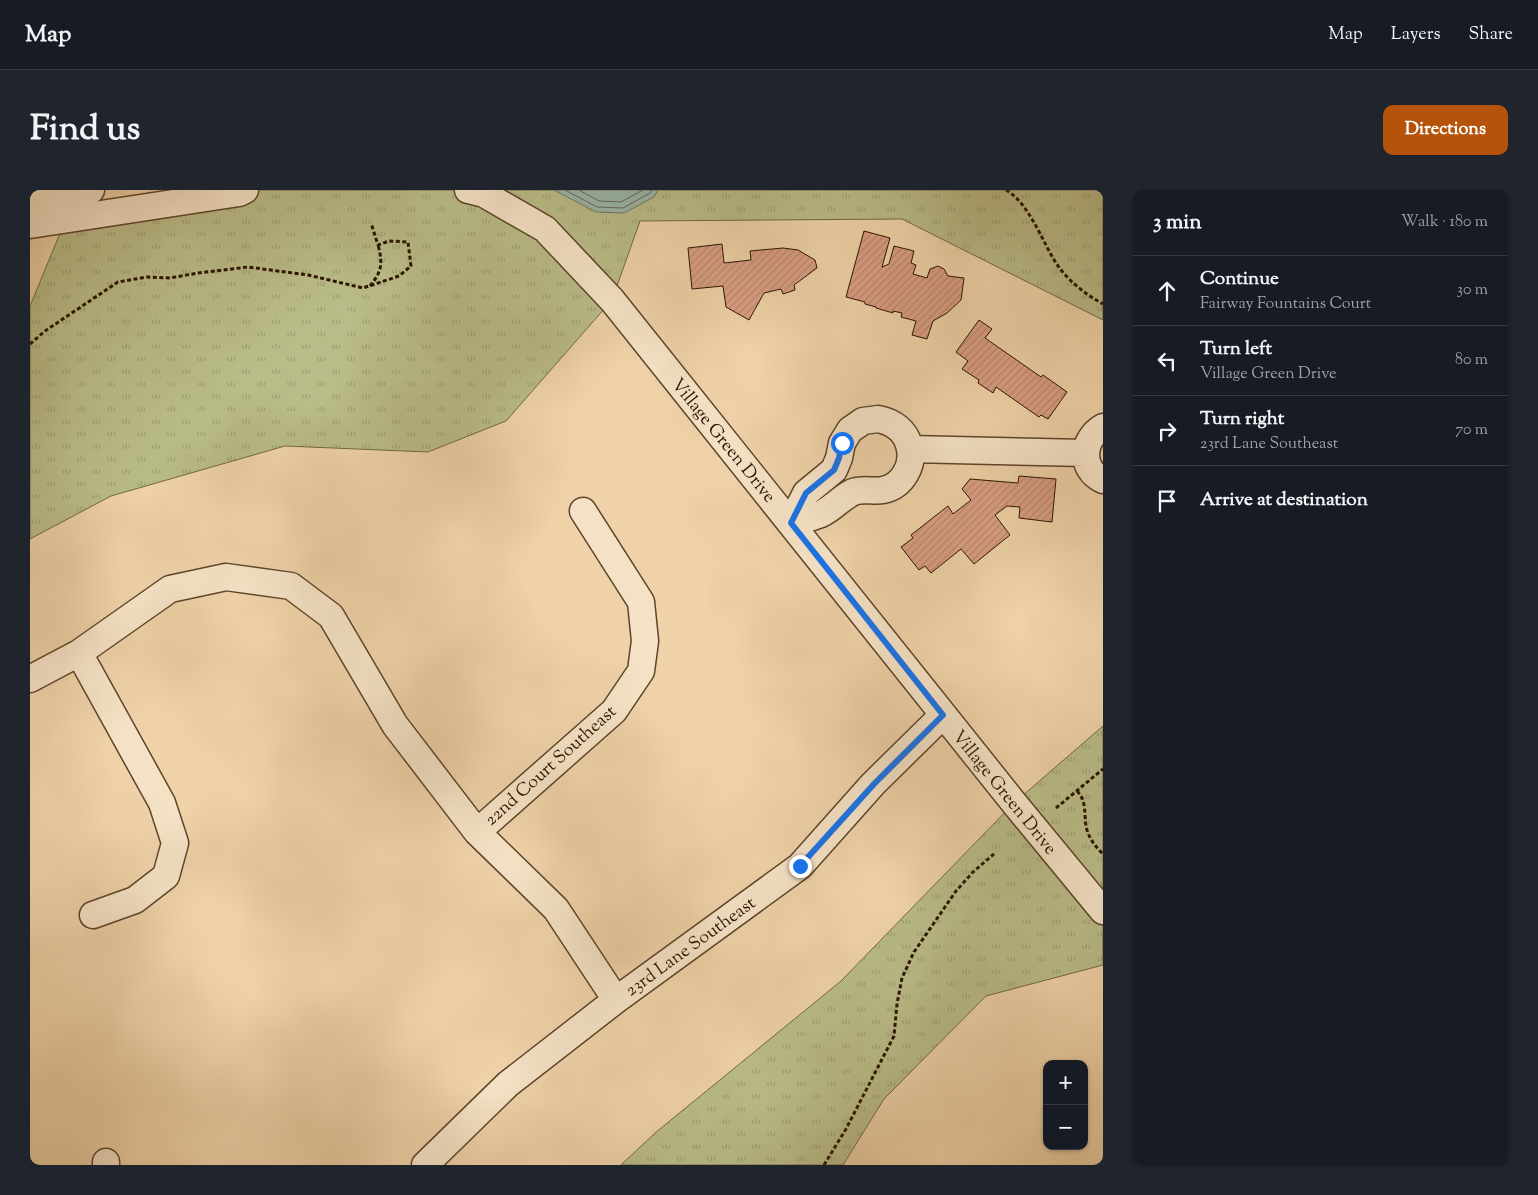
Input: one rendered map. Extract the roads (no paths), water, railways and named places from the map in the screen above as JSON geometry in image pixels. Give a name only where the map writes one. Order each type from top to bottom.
[{"type":"street","points":[[30,198],[91,190]]},
{"type":"street","name":"Village Green Drive","points":[[468,190],[484,194],[545,229],[612,300],[943,715],[1103,911]]},
{"type":"street","points":[[30,225],[241,191]]},
{"type":"street","points":[[870,420],[886,421],[900,429],[905,435],[911,457],[907,472],[897,483],[891,487],[876,491],[854,491],[822,514],[791,523],[806,493],[834,470],[842,443],[850,430],[856,425],[870,420]]},
{"type":"street","points":[[1103,427],[1090,438],[1086,453],[1092,472],[1103,480]]},
{"type":"street","points":[[910,449],[1086,453]]},
{"type":"street","name":"22nd Court Southeast","points":[[477,832],[614,711],[640,671],[645,641],[641,602],[583,511]]},
{"type":"street","points":[[30,679],[79,653],[170,589],[226,577],[291,586],[331,616],[395,725],[477,832],[556,909],[616,1000]]},
{"type":"street","points":[[79,653],[162,803],[175,843],[166,876],[134,900],[93,915]]},
{"type":"street","name":"23rd Lane Southeast","points":[[425,1165],[508,1084],[616,1000],[800,866],[874,784],[943,715]]},
{"type":"water","points":[[554,190],[658,190],[654,197],[624,213],[596,212]]}]
